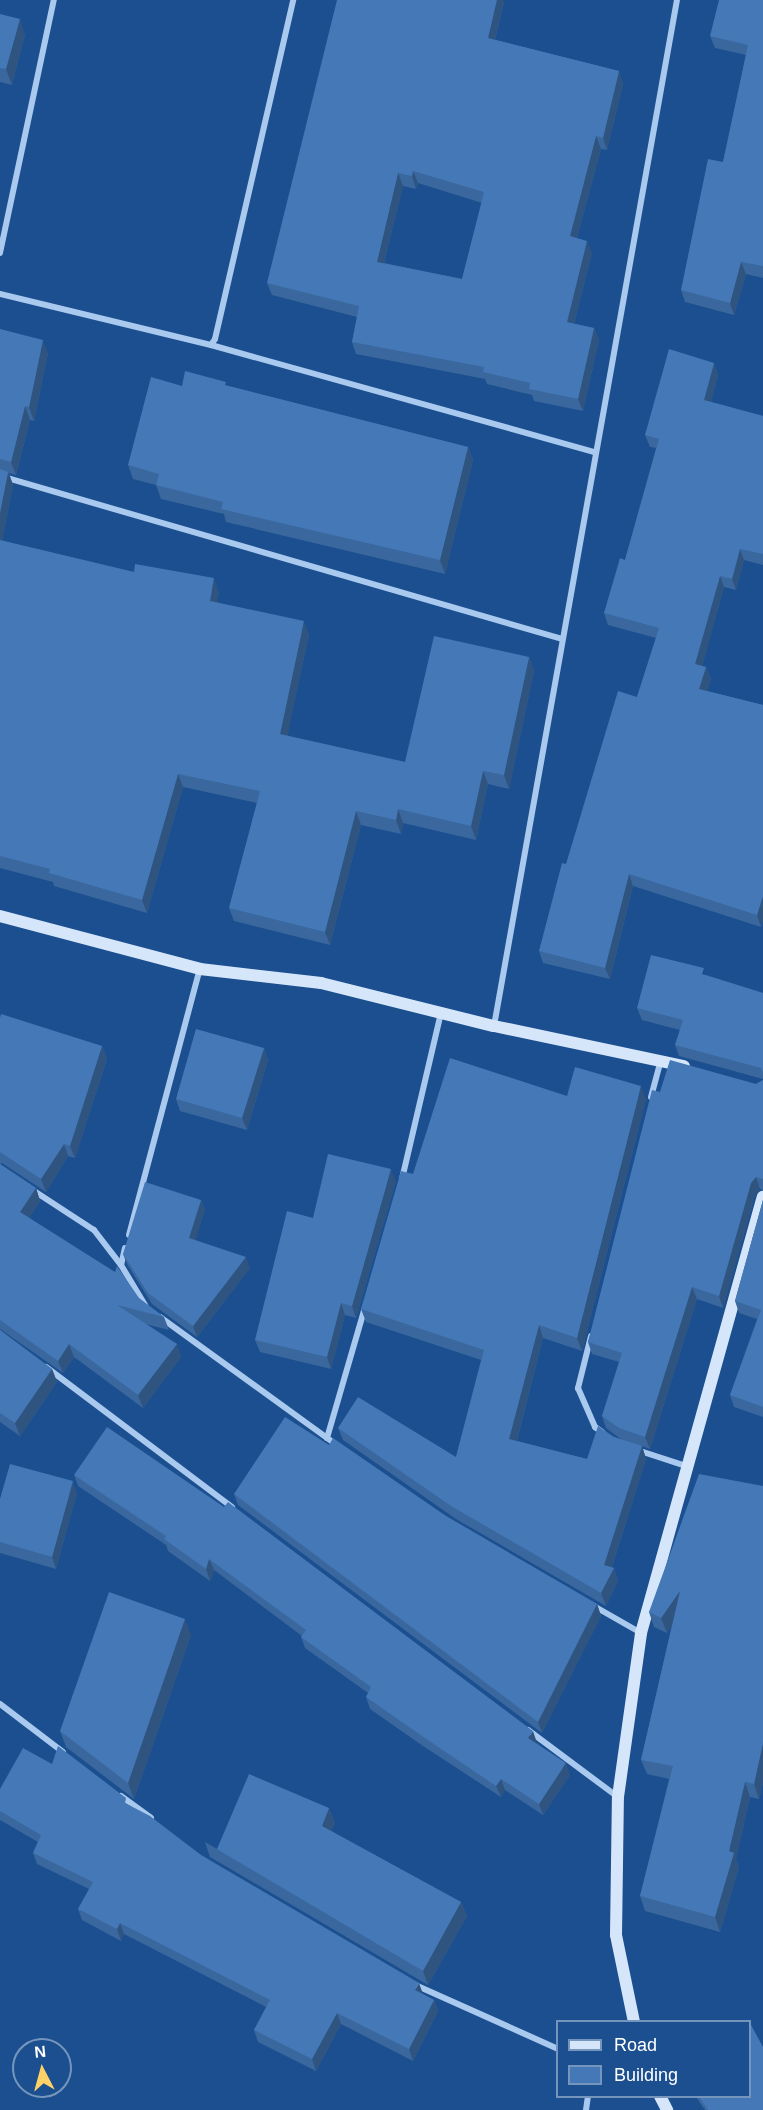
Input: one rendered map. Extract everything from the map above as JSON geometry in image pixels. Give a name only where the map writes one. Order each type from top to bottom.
[{"type":"street","points":[[0,253],[54,0]]},
{"type":"street","points":[[211,345],[216,339],[293,0]]},
{"type":"street","points":[[494,1026],[677,0]]},
{"type":"street","points":[[0,294],[211,345],[596,452]]},
{"type":"street","points":[[0,476],[562,639]]},
{"type":"street","points":[[0,916],[200,969],[321,983],[494,1026],[695,1069]]},
{"type":"street","points":[[121,1265],[200,969]]},
{"type":"street","points":[[400,1184],[441,1013]]},
{"type":"street","points":[[650,1105],[661,1060]]},
{"type":"street","points":[[19,1181],[94,1230],[121,1265],[148,1308]]},
{"type":"street","points":[[634,2020],[616,1935],[618,1797],[641,1633],[686,1466],[714,1383],[763,1197]]},
{"type":"street","points":[[327,1438],[369,1296]]},
{"type":"street","points":[[157,1315],[347,1452]]},
{"type":"street","points":[[595,1325],[578,1388],[595,1427],[612,1439]]},
{"type":"street","points":[[36,1359],[235,1509]]},
{"type":"street","points":[[632,1448],[686,1466]]},
{"type":"street","points":[[582,1599],[641,1633]]},
{"type":"street","points":[[0,1704],[75,1761]]},
{"type":"street","points":[[523,1725],[618,1797]]},
{"type":"street","points":[[112,1789],[156,1822]]},
{"type":"street","points":[[408,1982],[556,2048]]},
{"type":"building","points":[[337,0],[497,0],[488,38],[619,71],[603,138],[596,136],[570,236],[587,241],[567,322],[594,328],[578,399],[529,389],[530,383],[483,372],[484,367],[352,342],[359,306],[267,283]],"holes":[[[413,171],[484,192],[462,279],[377,262],[398,173],[412,176]]]},
{"type":"building","points":[[719,0],[763,0],[763,266],[741,262],[730,303],[681,290],[708,159],[723,162],[748,45],[710,36]]},
{"type":"building","points":[[0,14],[20,19],[6,69],[0,68]]},
{"type":"building","points":[[0,329],[43,340],[29,407],[25,406],[11,462],[0,459]]},
{"type":"building","points":[[669,349],[714,363],[704,400],[763,416],[763,554],[740,549],[732,579],[720,576],[695,664],[706,667],[699,689],[763,705],[763,896],[757,915],[629,874],[605,968],[539,951],[562,863],[566,864],[618,691],[637,697],[659,628],[604,613],[620,558],[625,560],[659,439],[645,435]]},
{"type":"building","points":[[185,371],[226,382],[225,385],[468,447],[440,560],[221,509],[223,502],[156,485],[159,474],[128,465],[151,377],[182,386]]},
{"type":"building","points":[[0,469],[8,472],[0,513]]},
{"type":"building","points":[[0,540],[134,572],[135,564],[214,578],[210,601],[304,621],[280,734],[405,762],[434,636],[529,657],[504,775],[483,771],[471,826],[398,809],[396,820],[356,811],[325,932],[229,908],[260,791],[178,774],[142,900],[49,873],[50,869],[0,856]]},
{"type":"building","points":[[651,955],[704,968],[702,974],[763,993],[763,1072],[761,1068],[675,1045],[683,1020],[637,1008]]},
{"type":"building","points":[[1,1014],[102,1046],[70,1146],[64,1144],[41,1179],[0,1152]]},
{"type":"building","points":[[196,1029],[264,1048],[242,1118],[176,1099]]},
{"type":"building","points":[[450,1058],[567,1096],[575,1067],[641,1086],[577,1338],[539,1325],[509,1439],[587,1459],[598,1426],[614,1437],[642,1446],[604,1565],[614,1568],[601,1593],[451,1506],[338,1428],[358,1397],[456,1457],[484,1350],[361,1309],[401,1171],[413,1174]]},
{"type":"building","points":[[670,1060],[756,1084],[763,1080],[763,1179],[756,1177],[751,1183],[719,1296],[692,1287],[645,1437],[619,1428],[602,1416],[622,1353],[588,1342],[652,1090],[660,1092]]},
{"type":"building","points":[[328,1154],[391,1169],[352,1306],[341,1303],[327,1357],[255,1340],[287,1211],[313,1218]]},
{"type":"building","points":[[0,1164],[36,1188],[20,1212],[115,1272],[117,1266],[139,1298],[164,1317],[117,1305],[177,1344],[138,1395],[69,1344],[58,1361],[0,1320]]},
{"type":"building","points":[[145,1182],[201,1200],[189,1238],[246,1257],[193,1326],[148,1293],[123,1254]]},
{"type":"building","points":[[763,1200],[763,1407],[730,1395],[761,1310],[735,1301]]},
{"type":"building","points":[[0,1330],[52,1369],[15,1423],[0,1413]]},
{"type":"building","points":[[285,1417],[329,1445],[333,1438],[446,1516],[597,1604],[538,1722],[234,1494]]},
{"type":"building","points":[[107,1427],[224,1507],[228,1502],[533,1731],[528,1738],[566,1763],[539,1804],[501,1779],[496,1786],[366,1697],[371,1687],[301,1637],[306,1630],[209,1559],[206,1569],[164,1539],[166,1536],[74,1475]]},
{"type":"building","points":[[10,1464],[73,1481],[52,1557],[0,1542],[0,1499]]},
{"type":"building","points":[[699,1474],[763,1486],[763,1743],[754,1784],[745,1782],[729,1851],[734,1853],[715,1917],[640,1896],[673,1766],[641,1760],[680,1591],[661,1618],[649,1612]]},
{"type":"building","points":[[109,1592],[185,1619],[128,1783],[60,1731]]},
{"type":"building","points":[[58,1746],[126,1798],[125,1803],[150,1816],[201,1855],[419,1983],[415,1990],[434,2000],[409,2049],[337,2013],[312,2059],[254,2030],[270,2000],[120,1923],[117,1929],[78,1909],[93,1882],[33,1853],[41,1835],[0,1811],[0,1789],[23,1748],[52,1764]]},
{"type":"building","points":[[249,1774],[329,1808],[322,1826],[461,1902],[423,1971],[205,1842],[217,1849]]},
{"type":"building","points":[[751,2025],[763,2047],[763,2110],[708,2110],[700,2098],[751,2098]]}]
